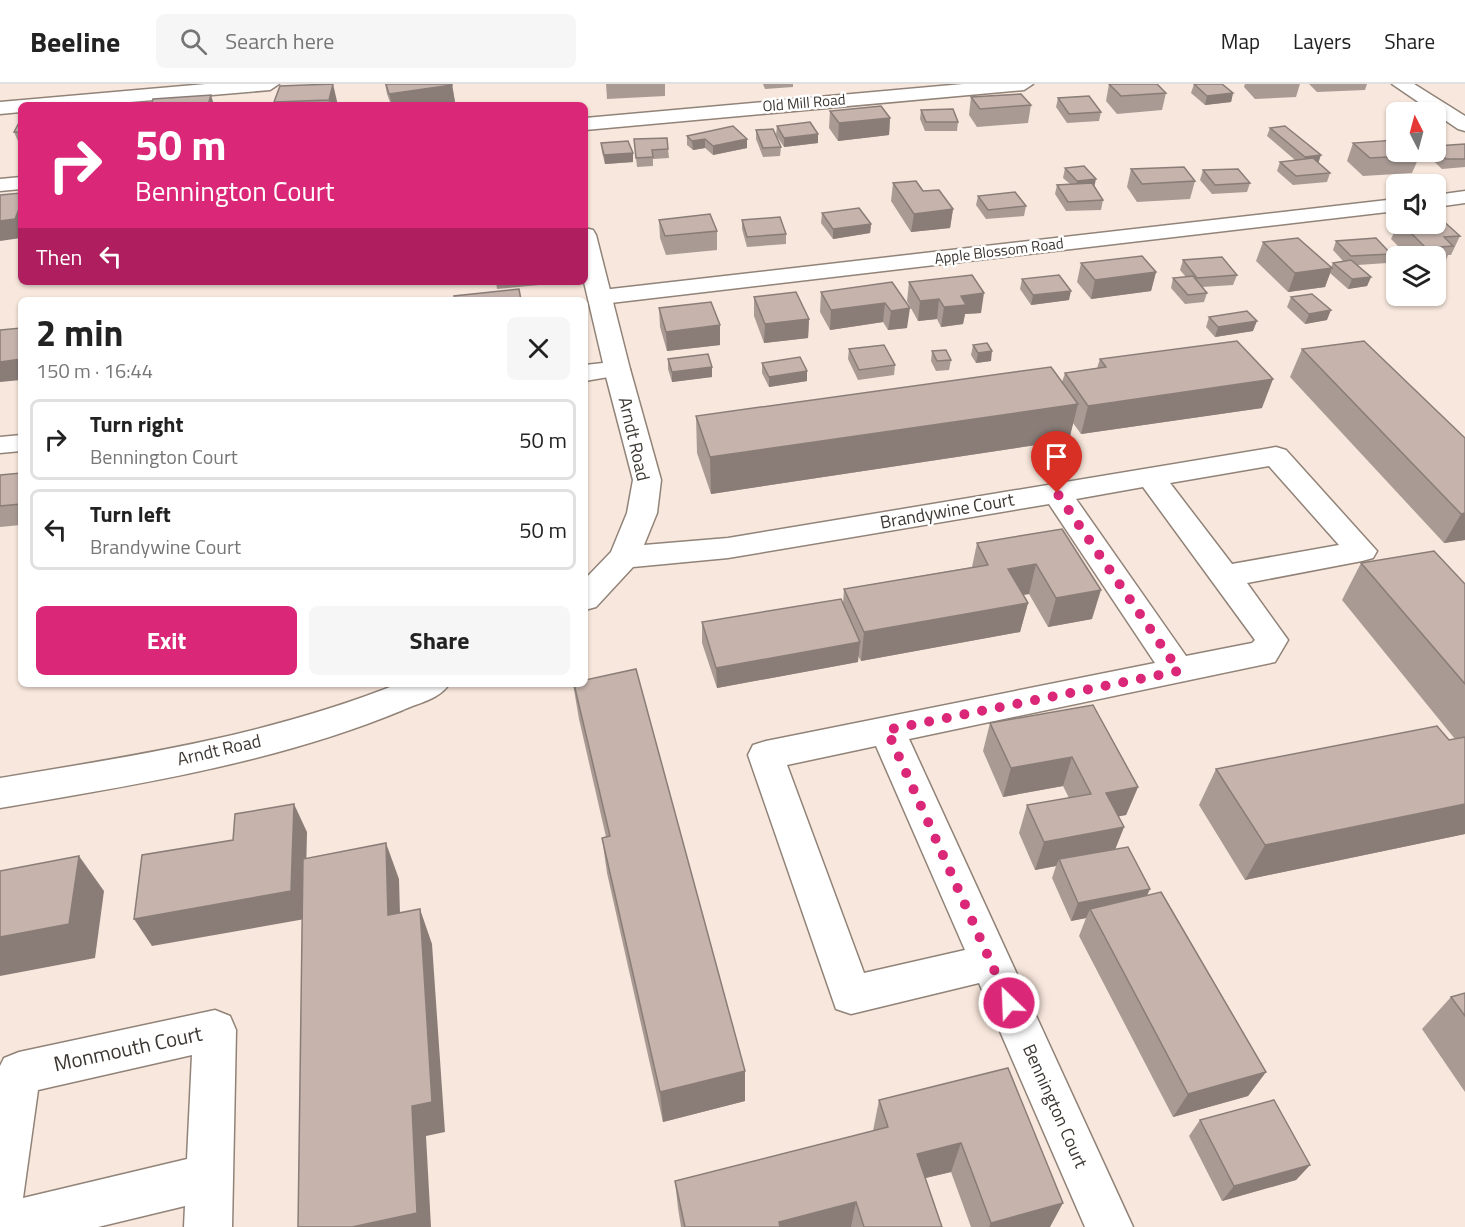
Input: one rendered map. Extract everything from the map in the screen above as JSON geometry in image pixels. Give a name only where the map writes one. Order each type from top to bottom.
[{"type":"street","points":[[65,102],[270,84]]},
{"type":"street","name":"Old Mill Road","points":[[588,124],[1018,84]]},
{"type":"street","points":[[1401,84],[1465,125]]},
{"type":"street","points":[[0,108],[18,106]]},
{"type":"street","points":[[0,185],[18,183]]},
{"type":"street","points":[[1446,200],[1465,197]]},
{"type":"street","name":"Apple Blossom Road","points":[[602,297],[1386,206]]},
{"type":"street","name":"Arndt Road","points":[[588,246],[602,297],[617,369],[647,480],[642,513],[624,557],[588,596]]},
{"type":"street","points":[[588,373],[617,369]]},
{"type":"street","points":[[0,445],[18,443]]},
{"type":"street","name":"Brandywine Court","points":[[624,557],[728,548],[1276,456],[1362,551],[1225,576]]},
{"type":"street","points":[[991,962],[851,995],[766,755],[1263,653],[1272,640],[1150,477]]},
{"type":"street","points":[[1057,493],[1179,671]]},
{"type":"street","name":"Arndt Road","points":[[0,793],[137,770],[337,722],[424,687]]},
{"type":"street","name":"Bennington Court","points":[[887,730],[1108,1227]]},
{"type":"street","name":"Monmouth Court","points":[[0,1197],[19,1074],[215,1030],[208,1227]]},
{"type":"street","points":[[0,1227],[209,1177]]},
{"type":"building","points":[[333,84],[329,100],[274,102],[280,86]]},
{"type":"building","points":[[386,84],[452,84],[452,85],[389,94]]},
{"type":"building","points":[[1109,84],[1157,84],[1166,93],[1121,96]]},
{"type":"building","points":[[1194,84],[1222,84],[1233,93],[1207,96]]},
{"type":"building","points":[[1021,94],[1031,105],[980,109],[971,97]]},
{"type":"building","points":[[211,95],[209,102],[152,102],[153,99]]},
{"type":"building","points":[[1089,96],[1101,112],[1069,114],[1058,98]]},
{"type":"building","points":[[881,106],[890,118],[839,123],[830,111]]},
{"type":"building","points":[[953,109],[958,122],[926,122],[921,110]]},
{"type":"building","points":[[810,122],[818,134],[784,138],[777,126]]},
{"type":"building","points":[[733,126],[747,139],[713,146],[705,139],[692,141],[687,136]]},
{"type":"building","points":[[1285,126],[1321,155],[1305,157],[1270,128]]},
{"type":"building","points":[[773,129],[781,147],[763,148],[756,130]]},
{"type":"building","points":[[667,138],[668,149],[652,150],[653,157],[636,158],[634,139]]},
{"type":"building","points":[[628,141],[633,153],[604,155],[601,143]]},
{"type":"building","points":[[1386,141],[1386,157],[1370,158],[1353,143]]},
{"type":"building","points":[[1465,144],[1465,159],[1446,159],[1446,145]]},
{"type":"building","points":[[1313,158],[1330,173],[1296,176],[1280,162]]},
{"type":"building","points":[[1084,166],[1096,179],[1077,181],[1065,168]]},
{"type":"building","points":[[1184,167],[1195,181],[1142,184],[1131,169]]},
{"type":"building","points":[[1238,169],[1250,183],[1215,185],[1203,170]]},
{"type":"building","points":[[916,181],[923,191],[939,190],[953,209],[914,214],[893,183]]},
{"type":"building","points":[[1092,183],[1103,200],[1068,202],[1057,185]]},
{"type":"building","points":[[1015,192],[1026,206],[988,210],[978,196]]},
{"type":"building","points":[[18,193],[18,212],[15,219],[0,221],[0,195]]},
{"type":"building","points":[[859,208],[871,224],[833,229],[822,213]]},
{"type":"building","points":[[710,214],[717,231],[665,236],[659,220]]},
{"type":"building","points":[[780,217],[786,234],[747,237],[742,220]]},
{"type":"building","points":[[1446,223],[1460,236],[1444,237],[1453,246],[1424,246],[1412,234],[1446,234]]},
{"type":"building","points":[[1298,238],[1332,268],[1295,273],[1263,242]]},
{"type":"building","points":[[1376,238],[1386,249],[1386,254],[1351,256],[1336,241]]},
{"type":"building","points":[[1142,256],[1156,272],[1095,280],[1081,263]]},
{"type":"building","points":[[1222,257],[1237,275],[1197,278],[1183,260]]},
{"type":"building","points":[[1351,260],[1371,277],[1352,279],[1333,263]]},
{"type":"building","points":[[972,275],[984,293],[961,296],[966,305],[944,307],[939,299],[920,301],[909,282]]},
{"type":"building","points":[[1059,275],[1071,291],[1033,295],[1022,279]]},
{"type":"building","points":[[1193,276],[1207,293],[1188,295],[1173,278]]},
{"type":"building","points":[[892,282],[910,308],[891,311],[885,303],[831,310],[821,292]]},
{"type":"building","points":[[519,289],[520,297],[454,297]]},
{"type":"building","points":[[796,292],[809,319],[765,324],[754,297]]},
{"type":"building","points":[[1312,294],[1331,310],[1309,314],[1291,297]]},
{"type":"building","points":[[711,302],[720,325],[666,332],[659,308]]},
{"type":"building","points":[[1247,311],[1257,321],[1218,327],[1209,317]]},
{"type":"building","points":[[18,328],[18,359],[0,362],[0,330]]},
{"type":"building","points":[[1237,341],[1273,379],[1088,406],[1065,373],[1106,367],[1100,359]]},
{"type":"building","points":[[1364,341],[1465,438],[1465,513],[1461,514],[1302,349]]},
{"type":"building","points":[[987,343],[992,351],[978,353],[973,345]]},
{"type":"building","points":[[884,345],[895,365],[859,370],[849,349]]},
{"type":"building","points":[[946,350],[951,360],[937,361],[932,351]]},
{"type":"building","points":[[708,354],[712,367],[672,372],[668,359]]},
{"type":"building","points":[[800,357],[807,371],[769,377],[762,363]]},
{"type":"building","points":[[1051,367],[1078,404],[710,457],[696,416]]},
{"type":"building","points":[[18,473],[18,504],[0,506],[0,475]]},
{"type":"building","points":[[1062,529],[1101,590],[1056,598],[1036,564],[1008,569],[1028,603],[864,632],[844,589],[988,565],[977,543]]},
{"type":"building","points":[[1434,551],[1465,584],[1465,684],[1361,563]]},
{"type":"building","points":[[841,599],[860,642],[716,668],[702,622]]},
{"type":"building","points":[[636,669],[745,1071],[660,1092],[602,838],[610,836],[575,687],[588,687],[588,679]]},
{"type":"building","points":[[1093,705],[1138,787],[1106,793],[1124,827],[1044,842],[1027,805],[1091,794],[1072,757],[1011,768],[990,723]]},
{"type":"building","points":[[1437,726],[1449,740],[1465,737],[1465,804],[1265,845],[1216,769]]},
{"type":"building","points":[[294,804],[291,891],[134,919],[142,855],[233,840],[235,814]]},
{"type":"building","points":[[386,843],[388,915],[420,909],[432,1102],[412,1106],[417,1213],[352,1227],[298,1227],[303,859]]},
{"type":"building","points":[[1128,847],[1150,889],[1078,903],[1059,859]]},
{"type":"building","points":[[79,856],[69,924],[0,937],[0,871]]},
{"type":"building","points":[[1161,892],[1266,1072],[1188,1094],[1090,909]]},
{"type":"building","points":[[1465,993],[1465,1016],[1451,997]]},
{"type":"building","points":[[1008,1068],[1063,1203],[991,1223],[961,1143],[917,1154],[942,1227],[864,1227],[856,1202],[779,1222],[780,1227],[685,1227],[675,1181],[888,1127],[879,1100]]},
{"type":"building","points":[[1274,1100],[1310,1165],[1234,1186],[1200,1120]]},
{"type":"route","points":[[1009,1003],[887,730],[1179,671],[1057,493]]}]
